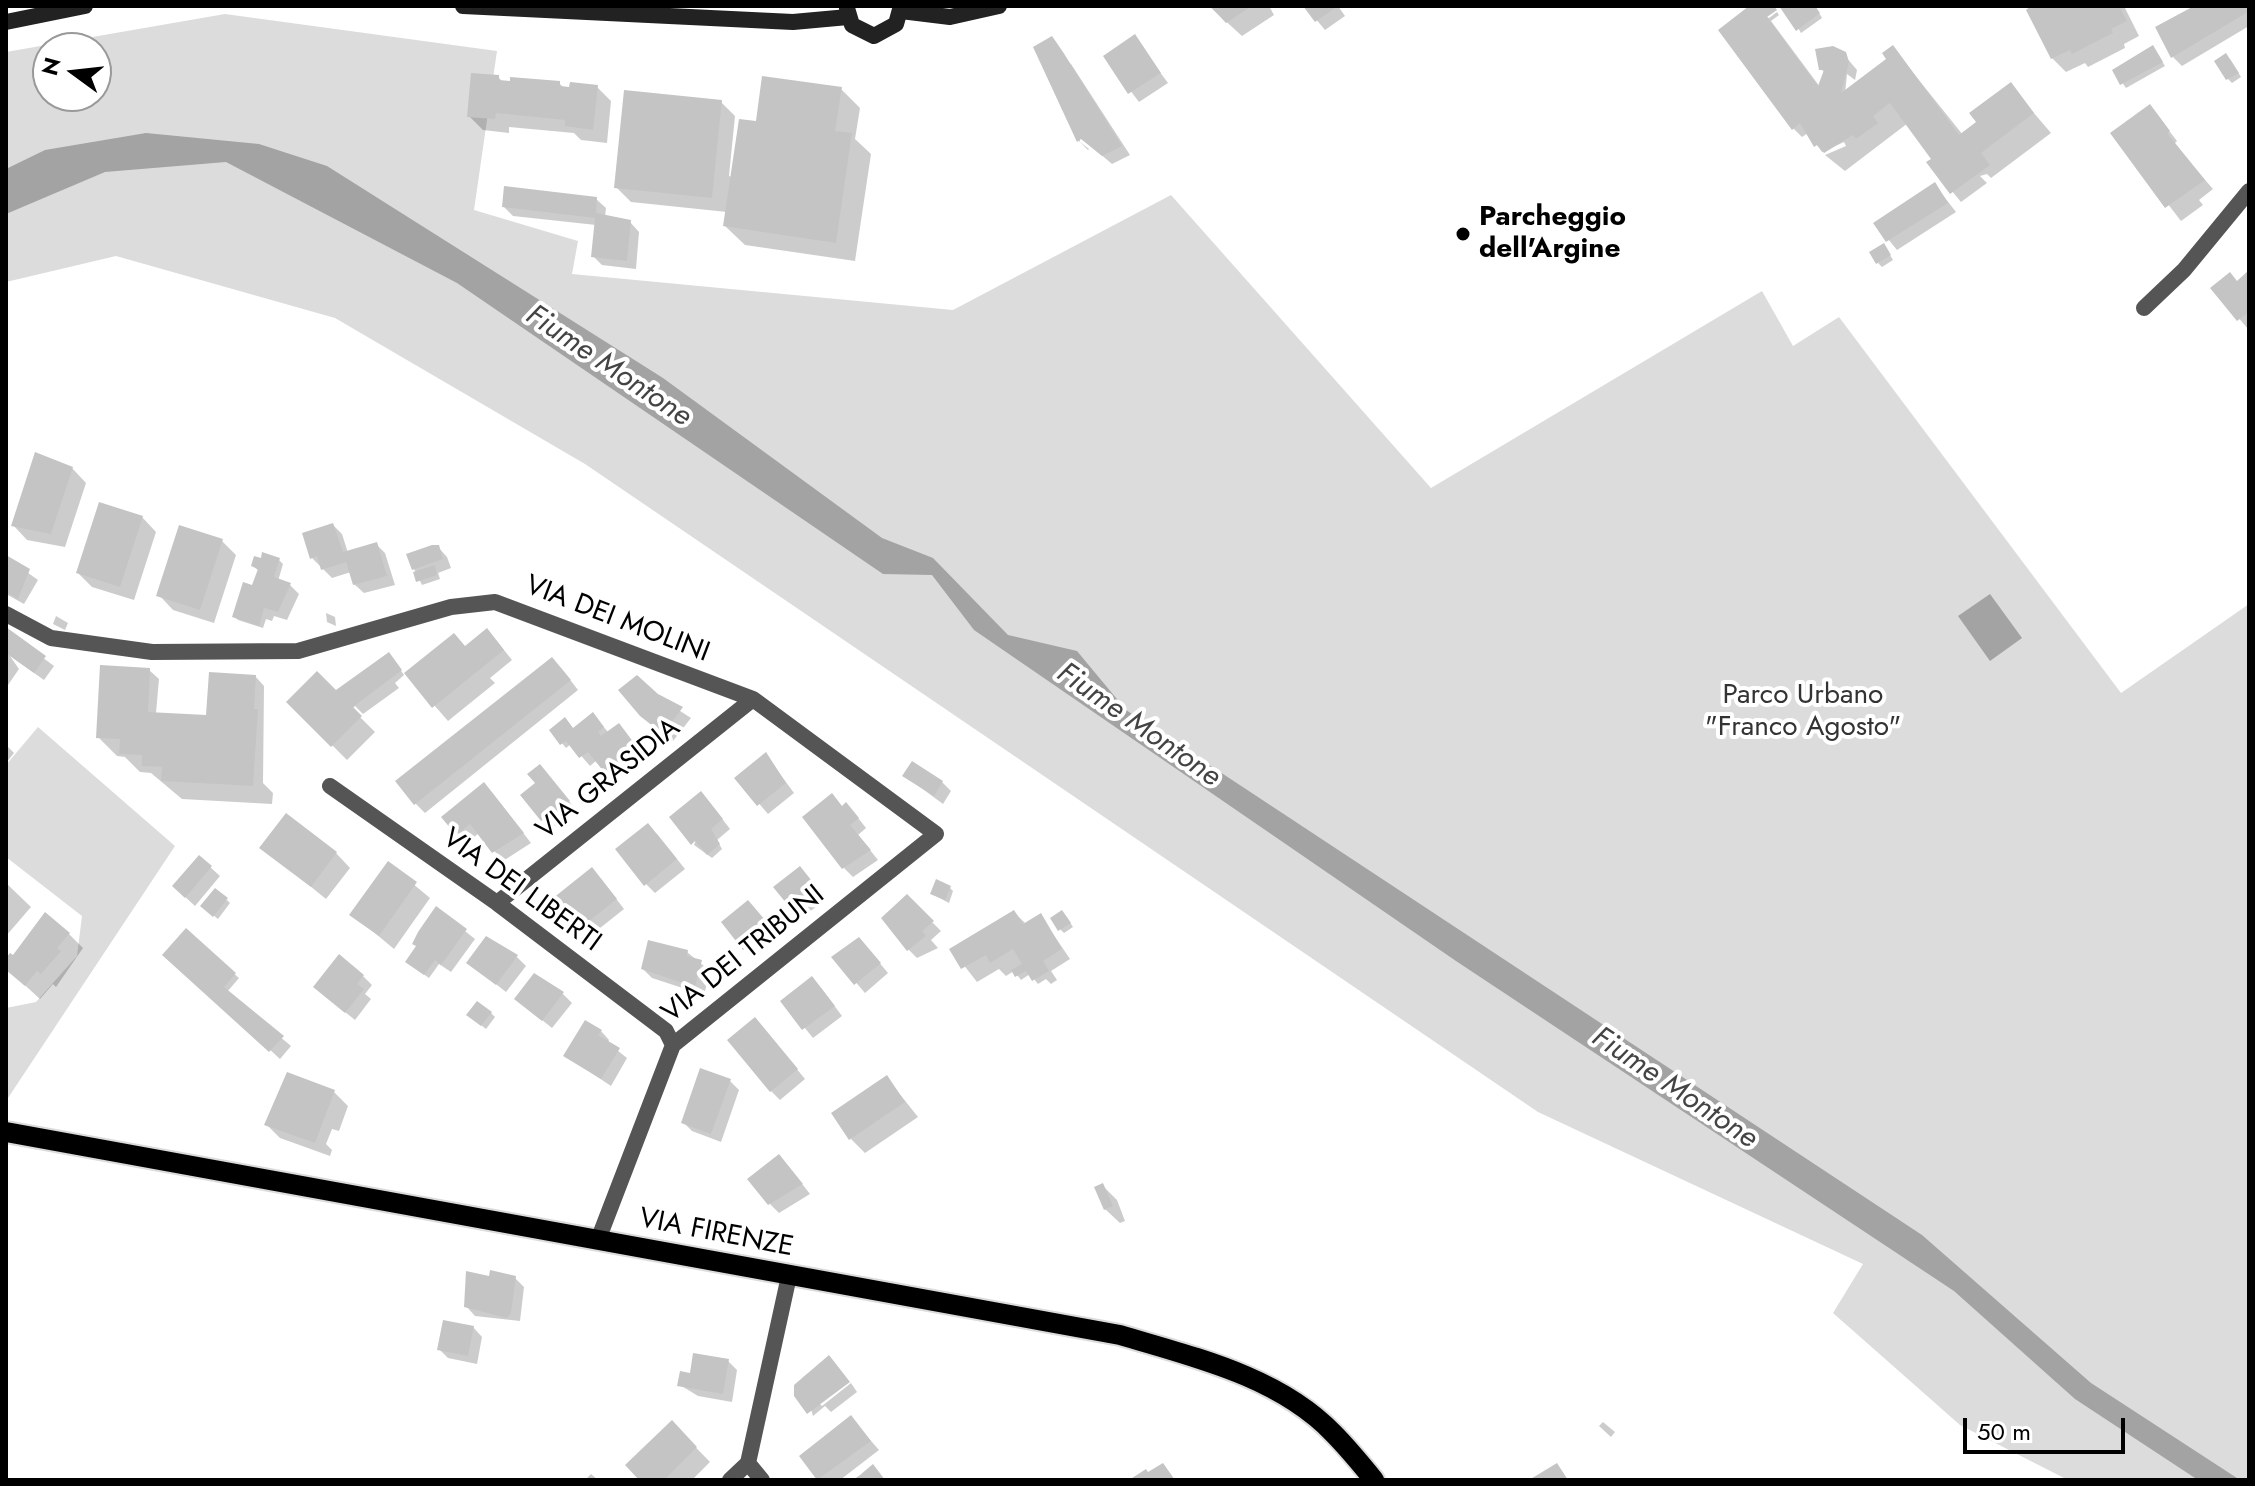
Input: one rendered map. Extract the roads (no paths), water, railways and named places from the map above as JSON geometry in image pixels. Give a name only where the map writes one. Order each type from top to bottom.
[{"type":"main road","points":[[6,22],[85,6]]},
{"type":"main road","points":[[463,6],[778,22],[848,11],[859,31],[874,36],[890,30],[901,8],[950,17],[999,6]]},
{"type":"main road","name":"VIA FIRENZE","points":[[6,1132],[1120,1335],[1226,1369],[1295,1403],[1332,1431],[1374,1480]]},
{"type":"street","points":[[2144,308],[2184,270],[2249,191]]},
{"type":"street","name":"VIA DEI MOLINI","points":[[6,614],[51,638],[152,652],[298,651],[451,607],[495,602],[753,699],[936,834]]},
{"type":"street","name":"VIA GRASIDIA","points":[[497,903],[753,699]]},
{"type":"street","name":"VIA DEI LIBERTI","points":[[330,786],[497,903],[666,1031],[673,1045]]},
{"type":"street","name":"VIA DEI TRIBUNI","points":[[598,1240],[673,1045],[936,834]]},
{"type":"street","points":[[730,1480],[748,1463],[789,1276]]},
{"type":"street","points":[[748,1463],[762,1480]]},
{"type":"water","name":"Fiume Montone","points":[[146,133],[259,144],[327,166],[663,378],[882,538],[933,558],[1008,635],[1077,651],[1126,710],[1922,1235],[2091,1383],[2240,1480],[2198,1480],[2075,1399],[1954,1291],[1456,961],[974,630],[932,575],[883,574],[457,283],[226,162],[105,172],[6,214],[6,169],[45,150]]},
{"type":"water","points":[[1990,594],[2022,638],[1990,661],[1958,616]]},
{"type":"place","name":"Parcheggio dell'Argine","points":[[1463,234]]},
{"type":"park label","name":"Parco Urbano \"Franco Agosto\"","points":[[1803,712]]}]
